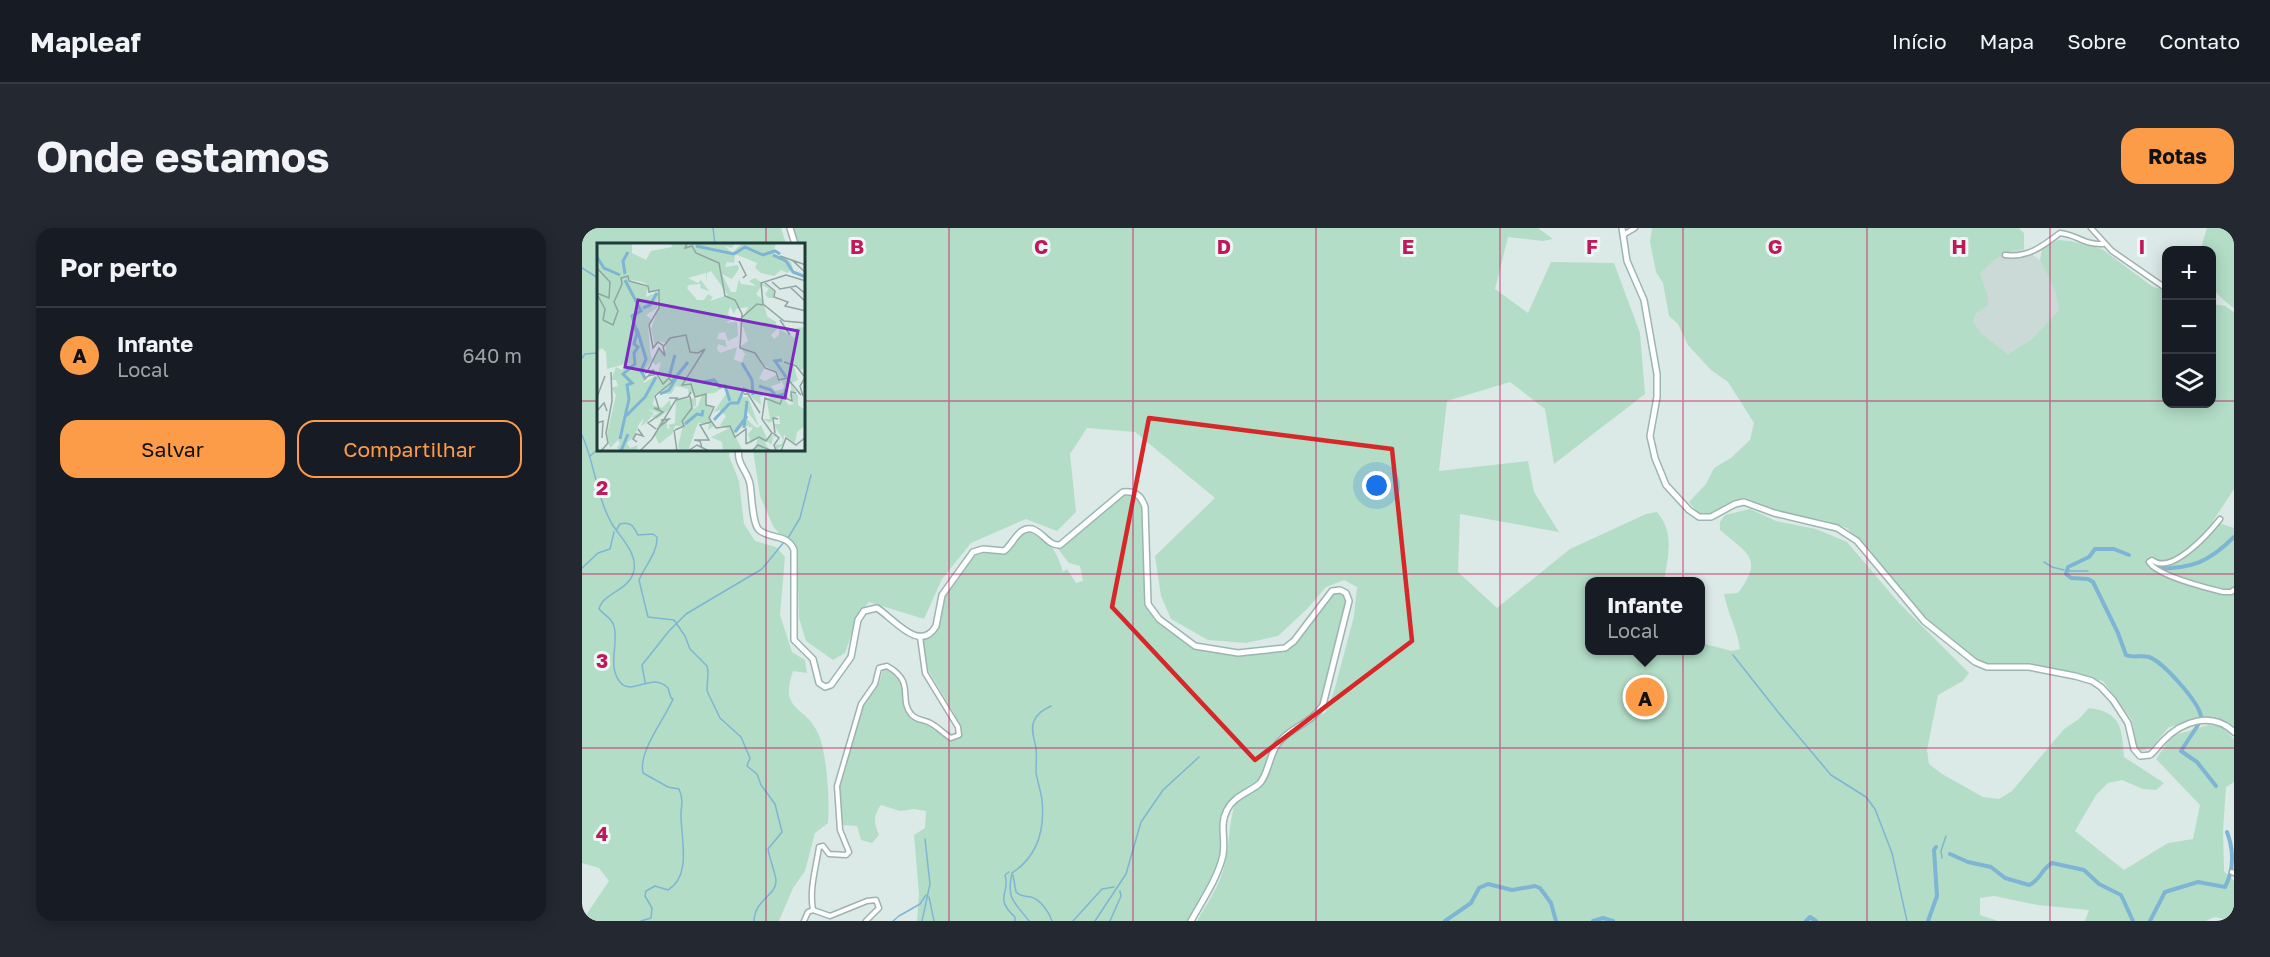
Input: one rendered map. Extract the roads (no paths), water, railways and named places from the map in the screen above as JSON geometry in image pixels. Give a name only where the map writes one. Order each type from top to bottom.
[{"type":"main road","points":[[790,228],[795,243]]},
{"type":"main road","points":[[1622,228],[1627,261],[1644,300],[1657,374],[1657,397],[1650,431],[1651,443],[1666,485],[1695,516],[1711,518],[1744,502],[1774,513],[1844,531],[1857,541],[1924,621],[1975,662],[1987,667],[2020,666],[2064,674],[2084,678],[2101,687],[2113,700],[2128,723],[2134,749],[2140,756],[2150,755],[2163,740],[2183,726],[2195,721],[2221,723],[2234,732]]},
{"type":"main road","points":[[739,452],[740,461],[750,482],[755,525],[760,531],[787,539],[794,550],[794,640],[813,659],[820,685],[825,687],[831,685],[851,657],[858,620],[864,611],[877,608],[909,633],[920,637],[933,630],[942,596],[975,550],[1004,551],[1021,531],[1028,528],[1038,532],[1052,544],[1060,545],[1123,492],[1135,493],[1141,497],[1145,507],[1148,593],[1151,610],[1158,619],[1195,645],[1238,653],[1285,648],[1294,641],[1332,591],[1346,592],[1349,601],[1323,705],[1314,716],[1280,740],[1271,753],[1263,780],[1235,800],[1226,810],[1222,833],[1224,845],[1220,864],[1191,921]]},
{"type":"street","points":[[1623,235],[1635,228]]},
{"type":"street","points":[[2091,228],[2103,244],[2162,286]]},
{"type":"street","points":[[2005,255],[2012,256],[2037,251],[2060,232],[2092,245],[2103,244]]},
{"type":"street","points":[[2220,519],[2205,538],[2183,555],[2161,565],[2152,560],[2149,562],[2156,569],[2177,579],[2223,592],[2234,590]]},
{"type":"street","points":[[813,910],[810,894],[817,868],[819,847],[823,846],[828,854],[846,855],[849,852],[840,830],[837,786],[861,704],[875,684],[879,668],[887,666],[899,674],[906,691],[907,707],[913,717],[932,724],[951,738],[958,735],[958,727],[926,673],[920,637]]},
{"type":"street","points":[[804,921],[808,912],[813,910],[830,916],[867,901],[876,900],[879,908],[866,921]]},
{"type":"waterway","points":[[713,228],[715,243]]},
{"type":"waterway","points":[[582,268],[597,277]]},
{"type":"waterway","points":[[582,358],[585,354],[597,353]]},
{"type":"waterway","points":[[582,435],[607,513],[634,560],[630,580],[605,599],[599,609],[614,626],[616,676],[625,686],[630,687],[655,682],[662,683],[668,688],[673,699],[648,745],[644,755],[643,773],[668,787],[679,789],[682,801],[683,865],[676,883],[668,890],[655,886],[646,891],[645,896],[652,908],[651,918],[641,921]]},
{"type":"waterway","points":[[590,456],[597,450]]},
{"type":"waterway","points":[[788,538],[800,518],[811,475]]},
{"type":"waterway","points":[[617,529],[620,524],[627,523],[638,535],[653,534],[657,537],[653,554],[639,580],[648,617],[674,620],[685,636],[690,649],[707,666],[707,691],[720,718],[741,737],[750,758],[747,766],[757,774],[761,785],[775,804],[782,832],[768,849],[776,881],[773,890],[758,908],[754,921]]},
{"type":"waterway","points":[[582,568],[598,553],[610,549],[614,532]]},
{"type":"waterway","points":[[2157,569],[2180,567],[2199,562],[2216,553],[2234,537]]},
{"type":"waterway","points":[[645,682],[642,665],[669,631],[686,614],[762,569],[784,542]]},
{"type":"waterway","points":[[2129,555],[2114,549],[2095,549],[2089,557],[2068,567],[2066,574],[2071,578],[2088,579],[2093,582],[2126,655],[2149,657],[2163,666],[2194,701],[2201,716]]},
{"type":"waterway","points":[[2044,562],[2064,570]]},
{"type":"waterway","points":[[2069,571],[2088,571]]},
{"type":"waterway","points":[[1733,655],[1831,775],[1866,797],[1875,809],[1892,853],[1907,921]]},
{"type":"waterway","points":[[1029,921],[1013,900],[1010,882],[1012,873],[1028,859],[1034,850],[1041,832],[1043,811],[1036,772],[1036,752],[1032,728],[1037,716],[1051,706]]},
{"type":"waterway","points":[[2198,725],[2181,751],[2197,762],[2216,786]]},
{"type":"waterway","points":[[1095,921],[1126,874],[1141,822],[1163,790],[1199,757]]},
{"type":"waterway","points":[[2150,921],[2165,892],[2198,882],[2225,887],[2232,860],[2227,832]]},
{"type":"waterway","points":[[1942,858],[1941,851],[1946,836]]},
{"type":"waterway","points":[[922,921],[930,884],[925,839]]},
{"type":"waterway","points":[[1928,921],[1937,896],[1934,850],[1936,847]]},
{"type":"waterway","points":[[1950,854],[1968,862],[1991,867],[2005,878],[2029,885],[2036,881],[2052,863],[2084,870],[2099,884],[2121,895],[2133,921]]},
{"type":"waterway","points":[[1009,872],[1005,875],[1004,900],[1005,905],[1015,917],[1015,921]]},
{"type":"waterway","points":[[1013,875],[1016,892],[1038,901],[1047,910],[1052,921]]},
{"type":"waterway","points":[[1445,921],[1471,903],[1479,888],[1488,884],[1512,890],[1535,886],[1540,888],[1551,903],[1556,921]]},
{"type":"waterway","points":[[1073,921],[1102,889],[1114,887]]},
{"type":"waterway","points":[[1110,921],[1121,896],[1120,891]]},
{"type":"waterway","points":[[893,921],[920,904],[926,895]]},
{"type":"waterway","points":[[929,897],[934,921]]},
{"type":"waterway","points":[[1806,921],[1810,917],[1816,921]]},
{"type":"waterway","points":[[1593,921],[1603,918],[1613,921]]},
{"type":"place","name":"Infante","points":[[1645,697]]}]
